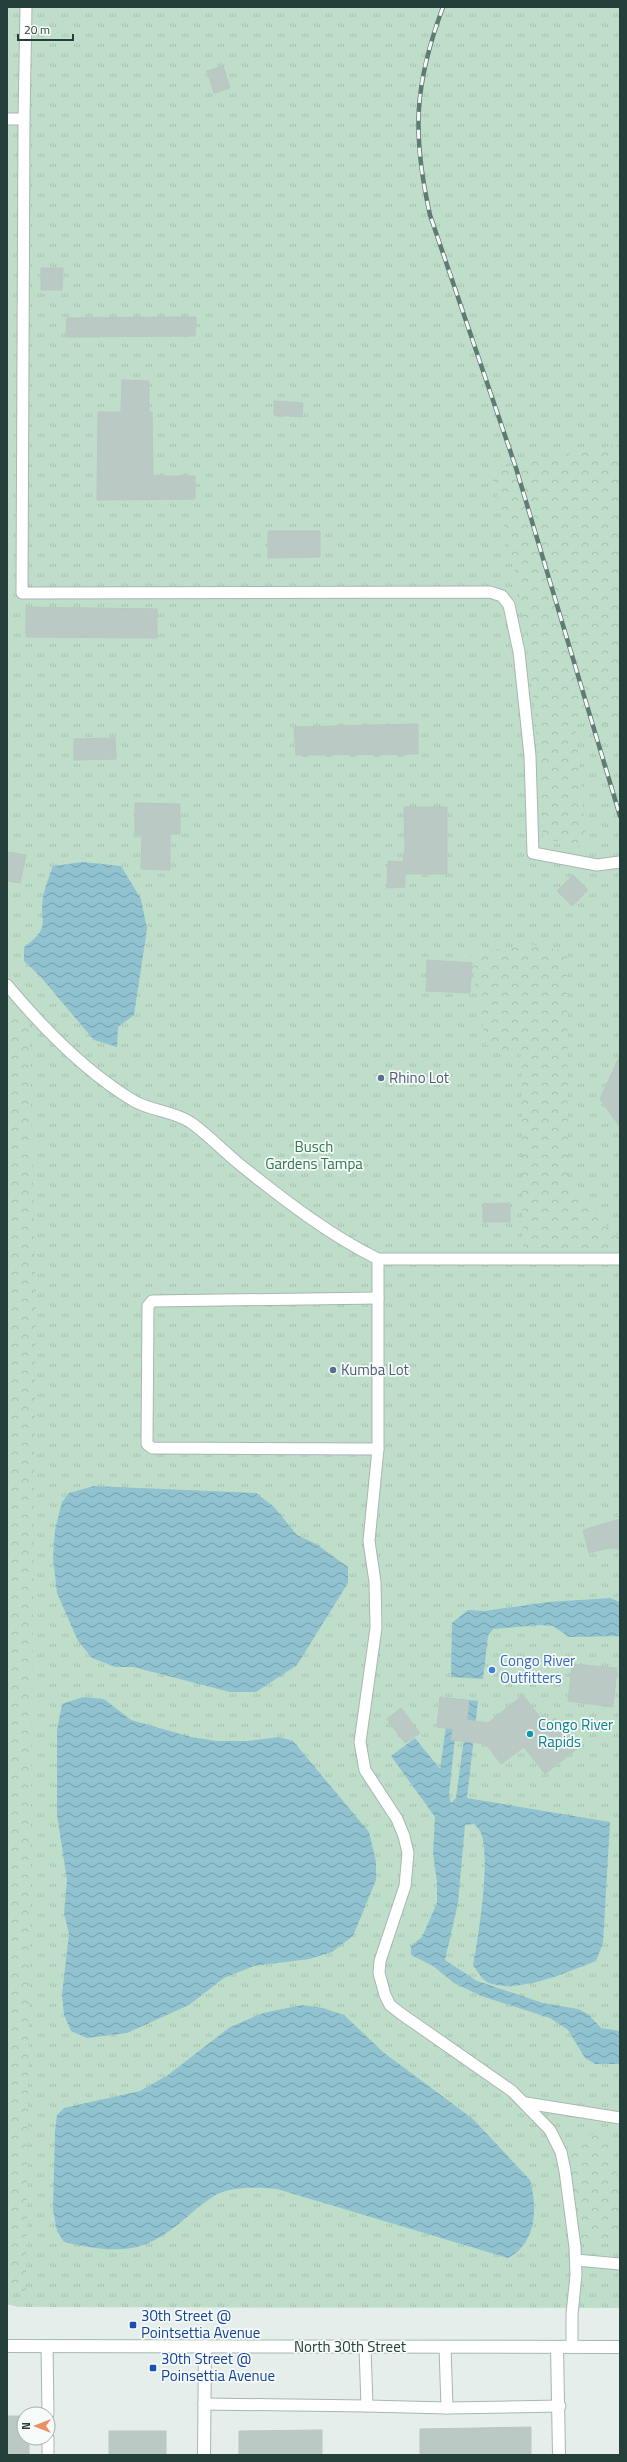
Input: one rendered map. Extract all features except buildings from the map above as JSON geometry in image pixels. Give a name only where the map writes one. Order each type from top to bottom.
[{"type":"main road","name":"North 30th Street","points":[[7,2346],[620,2347]]},
{"type":"main road","points":[[204,2455],[205,2346]]},
{"type":"main road","points":[[558,2347],[560,2406],[559,2455]]},
{"type":"lane","points":[[26,7],[24,119],[22,593],[490,592],[502,596],[509,605],[521,667],[530,756],[533,853],[597,865],[620,862]]},
{"type":"lane","points":[[7,119],[24,119]]},
{"type":"lane","points":[[7,985],[31,1015],[100,1076],[135,1102],[190,1122],[243,1168],[294,1206],[352,1246],[378,1259],[620,1259]]},
{"type":"lane","points":[[378,1259],[378,1449],[369,1541],[375,1582],[376,1628],[360,1742],[365,1770],[397,1819],[404,1836],[408,1853],[405,1886],[380,1961],[381,1985],[390,2005],[512,2091],[526,2103],[550,2130],[561,2152],[576,2260],[572,2314],[572,2347]]},
{"type":"lane","points":[[378,1298],[152,1301],[148,1306],[147,1437],[147,1444],[152,1448],[378,1449]]},
{"type":"lane","points":[[526,2103],[620,2118]]},
{"type":"lane","points":[[576,2260],[620,2264]]},
{"type":"lane","points":[[47,2346],[48,2406]]},
{"type":"lane","points":[[365,2347],[367,2406]]},
{"type":"lane","points":[[445,2347],[447,2408]]},
{"type":"lane","points":[[204,2404],[447,2408],[560,2406]]},
{"type":"green space","name":"Busch Gardens Tampa","points":[[7,7],[620,7],[620,2308],[18,2307],[7,2304]]},
{"type":"green space","points":[[620,444],[620,726],[575,722],[587,848],[543,838],[535,711],[519,590],[491,470]]},
{"type":"green space","points":[[530,944],[567,952],[568,1188],[620,1238],[620,1249],[523,1251],[521,1055],[486,1045],[470,954]]},
{"type":"green space","points":[[7,998],[29,1022],[36,1305],[26,2291],[7,2291]]},
{"type":"green space","points":[[603,2129],[620,2185],[620,2240],[579,2238],[567,2147]]},
{"type":"water","points":[[83,862],[121,866],[141,899],[147,929],[134,1015],[118,1027],[117,1047],[94,1040],[39,975],[24,961],[24,947],[39,934],[42,928],[42,902],[53,866]]},
{"type":"water","points":[[94,1486],[256,1493],[274,1507],[297,1535],[316,1544],[348,1567],[348,1583],[297,1665],[256,1692],[230,1692],[133,1667],[115,1667],[92,1658],[78,1641],[57,1593],[53,1558],[55,1530],[62,1502],[69,1493]]},
{"type":"water","points":[[610,1598],[620,1602],[620,1636],[569,1637],[553,1626],[539,1625],[493,1629],[488,1636],[483,1679],[451,1677],[452,1623],[468,1610],[484,1611],[548,1602]]},
{"type":"water","points":[[83,1697],[104,1699],[131,1720],[191,1737],[217,1741],[249,1741],[279,1737],[293,1741],[369,1832],[376,1862],[376,1880],[353,1936],[332,1952],[309,1959],[254,1966],[224,1978],[189,2005],[127,2033],[87,2038],[71,2031],[64,2015],[62,1994],[69,1934],[64,1913],[67,1880],[57,1815],[57,1730],[62,1704]]},
{"type":"water","points":[[450,1698],[478,1701],[467,1798],[610,1822],[603,1943],[596,1961],[545,1980],[518,1985],[504,1986],[492,1984],[481,1976],[473,1965],[483,1896],[485,1858],[480,1831],[474,1824],[465,1825],[458,1903],[445,1960],[477,1981],[543,2003],[578,2009],[588,2014],[601,2028],[620,2031],[620,2064],[595,2064],[585,2058],[568,2030],[550,2018],[481,1996],[454,1983],[433,1966],[411,1955],[411,1946],[422,1937],[437,1903],[437,1882],[433,1853],[435,1817],[391,1756],[415,1738],[440,1769]],"holes":[[[459,1700],[469,1701],[456,1798],[451,1803],[449,1795]]]},
{"type":"water","points":[[302,2005],[323,2008],[344,2015],[383,2052],[473,2119],[530,2180],[534,2202],[534,2213],[529,2235],[517,2252],[508,2258],[277,2189],[261,2188],[228,2190],[214,2196],[165,2234],[146,2244],[136,2247],[126,2249],[105,2249],[64,2242],[57,2231],[53,2210],[55,2131],[57,2115],[64,2108],[140,2091],[168,2075],[230,2027],[263,2013]]},
{"type":"railway","points":[[443,7],[426,61],[421,86],[419,110],[420,159],[430,215],[516,468],[620,816]]},
{"type":"place","name":"Rhino Lot","points":[[381,1078]]},
{"type":"place","name":"Kumba Lot","points":[[333,1370]]},
{"type":"place","name":"Congo River Outfitters","points":[[492,1670]]},
{"type":"place","name":"Congo River Rapids","points":[[530,1734]]},
{"type":"place","name":"30th Street @ Pointsettia Avenue","points":[[133,2325]]},
{"type":"place","name":"30th Street @ Poinsettia Avenue","points":[[153,2368]]}]
